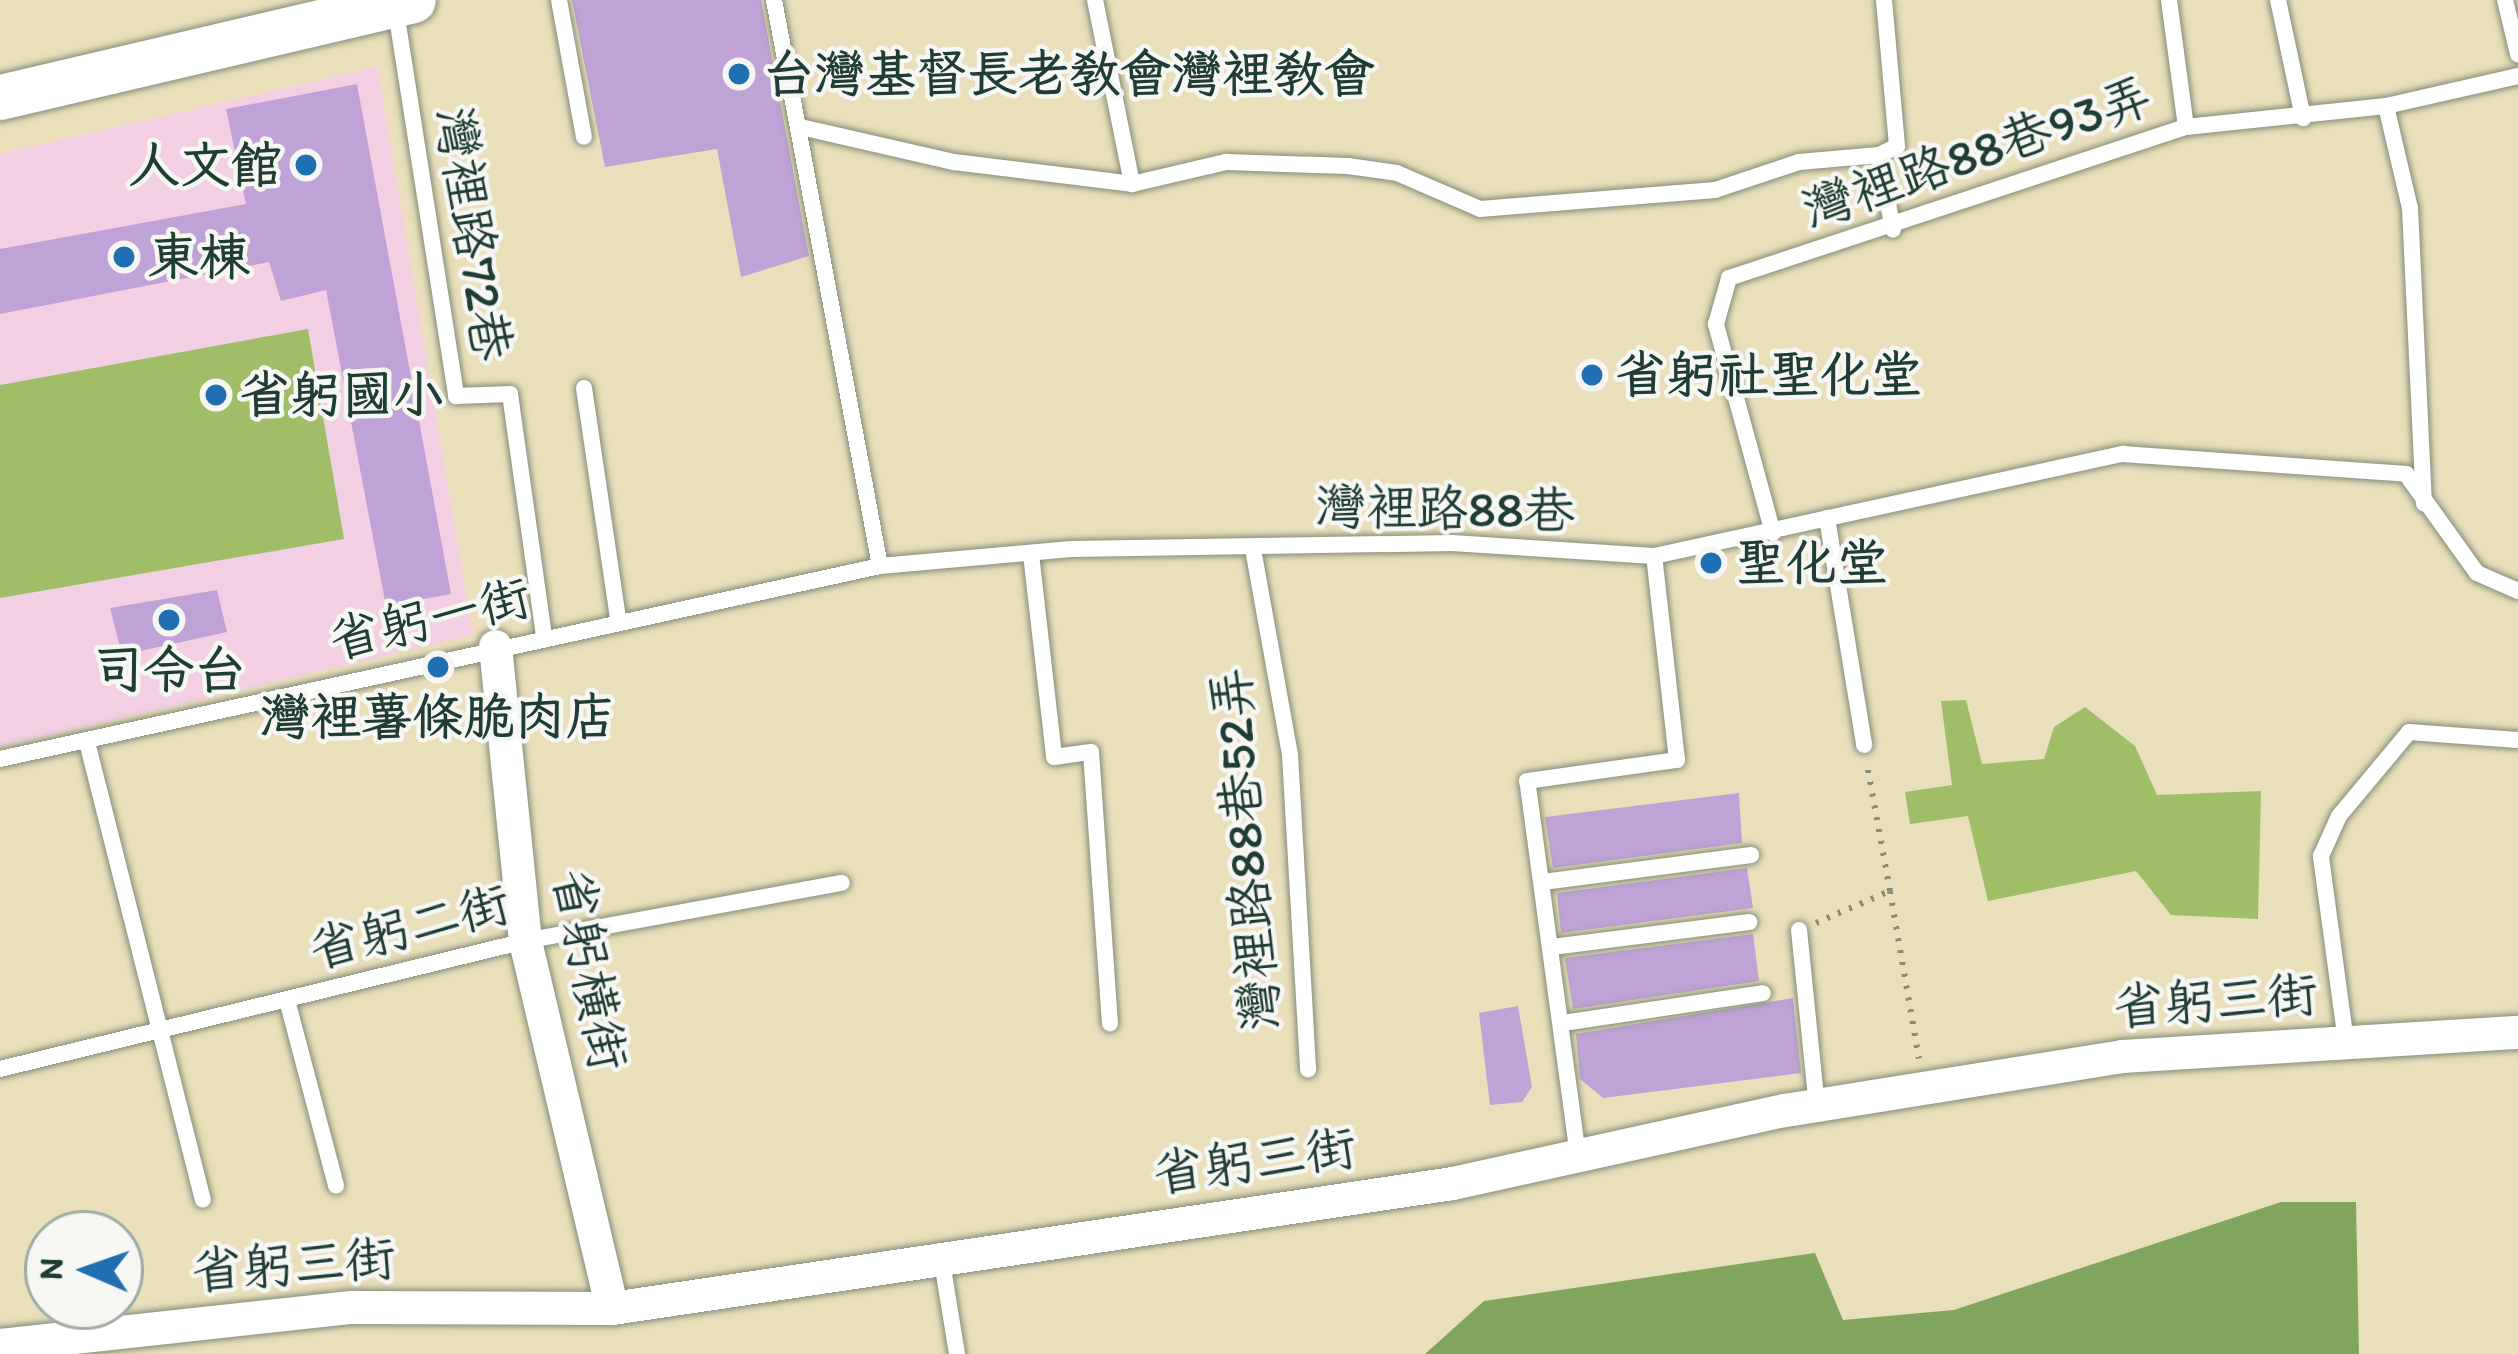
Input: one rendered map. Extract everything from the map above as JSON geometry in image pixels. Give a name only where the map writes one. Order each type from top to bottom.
[{"type":"street","points":[[0,97],[400,1]]},
{"type":"street","name":"省躬橫街","points":[[495,646],[525,941],[612,1308]]},
{"type":"street","name":"省躬三街","points":[[0,1345],[351,1307],[612,1308],[942,1262],[1578,1156],[1817,1106],[2122,1056],[2518,1032]]},
{"type":"lane","points":[[559,0],[584,137]]},
{"type":"lane","points":[[774,0],[805,128],[880,566]]},
{"type":"lane","points":[[1095,0],[1132,184]]},
{"type":"lane","points":[[805,128],[954,162],[1132,184],[1226,162],[1348,166],[1397,172],[1480,209],[1715,190],[1799,162],[1879,155],[1897,146],[1884,0]]},
{"type":"lane","points":[[2169,0],[2186,127]]},
{"type":"lane","points":[[2278,0],[2303,118]]},
{"type":"lane","points":[[2505,0],[2518,54]]},
{"type":"lane","name":"灣裡路72巷","points":[[400,1],[456,396],[510,394],[544,635]]},
{"type":"lane","name":"灣裡路88巷93弄","points":[[1773,533],[1716,324],[1720,290],[2186,127],[2386,106],[2518,76]]},
{"type":"lane","points":[[2386,106],[2410,208],[2424,507]]},
{"type":"lane","points":[[1879,155],[1893,230]]},
{"type":"lane","points":[[584,388],[618,619]]},
{"type":"lane","name":"灣裡路88巷","points":[[880,566],[1031,554],[1452,543],[1654,556],[2123,454],[2406,474],[2424,507],[2477,573],[2518,591]]},
{"type":"lane","points":[[1827,518],[1864,745]]},
{"type":"lane","name":"灣裡路88巷52弄","points":[[1253,549],[1290,754],[1308,1070]]},
{"type":"lane","points":[[1031,554],[1054,757],[1091,752],[1110,1023]]},
{"type":"lane","points":[[1578,1156],[1527,781],[1677,760],[1654,556]]},
{"type":"lane","name":"省躬一街","points":[[0,759],[544,635],[880,566]]},
{"type":"lane","points":[[2346,1042],[2321,856],[2339,816],[2409,732],[2518,740]]},
{"type":"lane","points":[[87,742],[203,1200]]},
{"type":"lane","points":[[1543,882],[1751,855]]},
{"type":"lane","name":"省躬二街","points":[[0,1069],[525,941],[842,883]]},
{"type":"lane","points":[[1552,947],[1749,922]]},
{"type":"lane","points":[[1799,930],[1817,1106]]},
{"type":"lane","points":[[1563,1023],[1763,993]]},
{"type":"lane","points":[[287,1000],[336,1186]]},
{"type":"lane","points":[[942,1262],[957,1354]]},
{"type":"path","points":[[1864,745],[1924,1089]]},
{"type":"path","points":[[1799,930],[1890,891]]},
{"type":"shaded area","name":"省躬國小","points":[[377,67],[473,635],[0,747],[0,154]]},
{"type":"green space","points":[[308,329],[344,539],[0,598],[0,385]]},
{"type":"green space","points":[[1966,700],[1982,764],[2044,759],[2054,727],[2085,707],[2135,746],[2157,795],[2261,791],[2258,919],[2171,915],[2136,871],[1988,901],[1968,816],[1910,824],[1905,792],[1952,785],[1941,701]]},
{"type":"green space","points":[[2281,1202],[2356,1202],[2359,1354],[1425,1354],[1484,1301],[1815,1253],[1843,1320],[1954,1310]]},
{"type":"building","points":[[572,0],[761,0],[809,256],[741,277],[717,149],[605,167]]},
{"type":"building","points":[[357,84],[451,594],[386,606],[326,290],[281,301],[269,262],[0,314],[0,249],[246,204],[226,109]]},
{"type":"building","name":"司令台","points":[[217,590],[227,632],[122,655],[110,608]]},
{"type":"building","points":[[1739,793],[1742,843],[1553,868],[1545,817]]},
{"type":"building","points":[[1747,868],[1753,908],[1561,933],[1557,893]]},
{"type":"building","points":[[1753,934],[1759,981],[1573,1009],[1565,958]]},
{"type":"building","points":[[1793,998],[1801,1073],[1603,1098],[1580,1079],[1576,1034]]},
{"type":"building","points":[[1518,1006],[1532,1087],[1522,1102],[1490,1105],[1479,1013]]},
{"type":"place","name":"台灣基督長老教會灣裡教會","points":[[739,74]]},
{"type":"place","name":"人文館","points":[[306,165]]},
{"type":"place","name":"東棟","points":[[124,257]]},
{"type":"place","name":"省躬社聖化堂","points":[[1592,375]]},
{"type":"place","name":"省躬國小","points":[[216,395]]},
{"type":"place","name":"聖化堂","points":[[1711,563]]},
{"type":"place","name":"司令台","points":[[169,620]]},
{"type":"place","name":"灣裡薯條脆肉店","points":[[438,667]]}]
